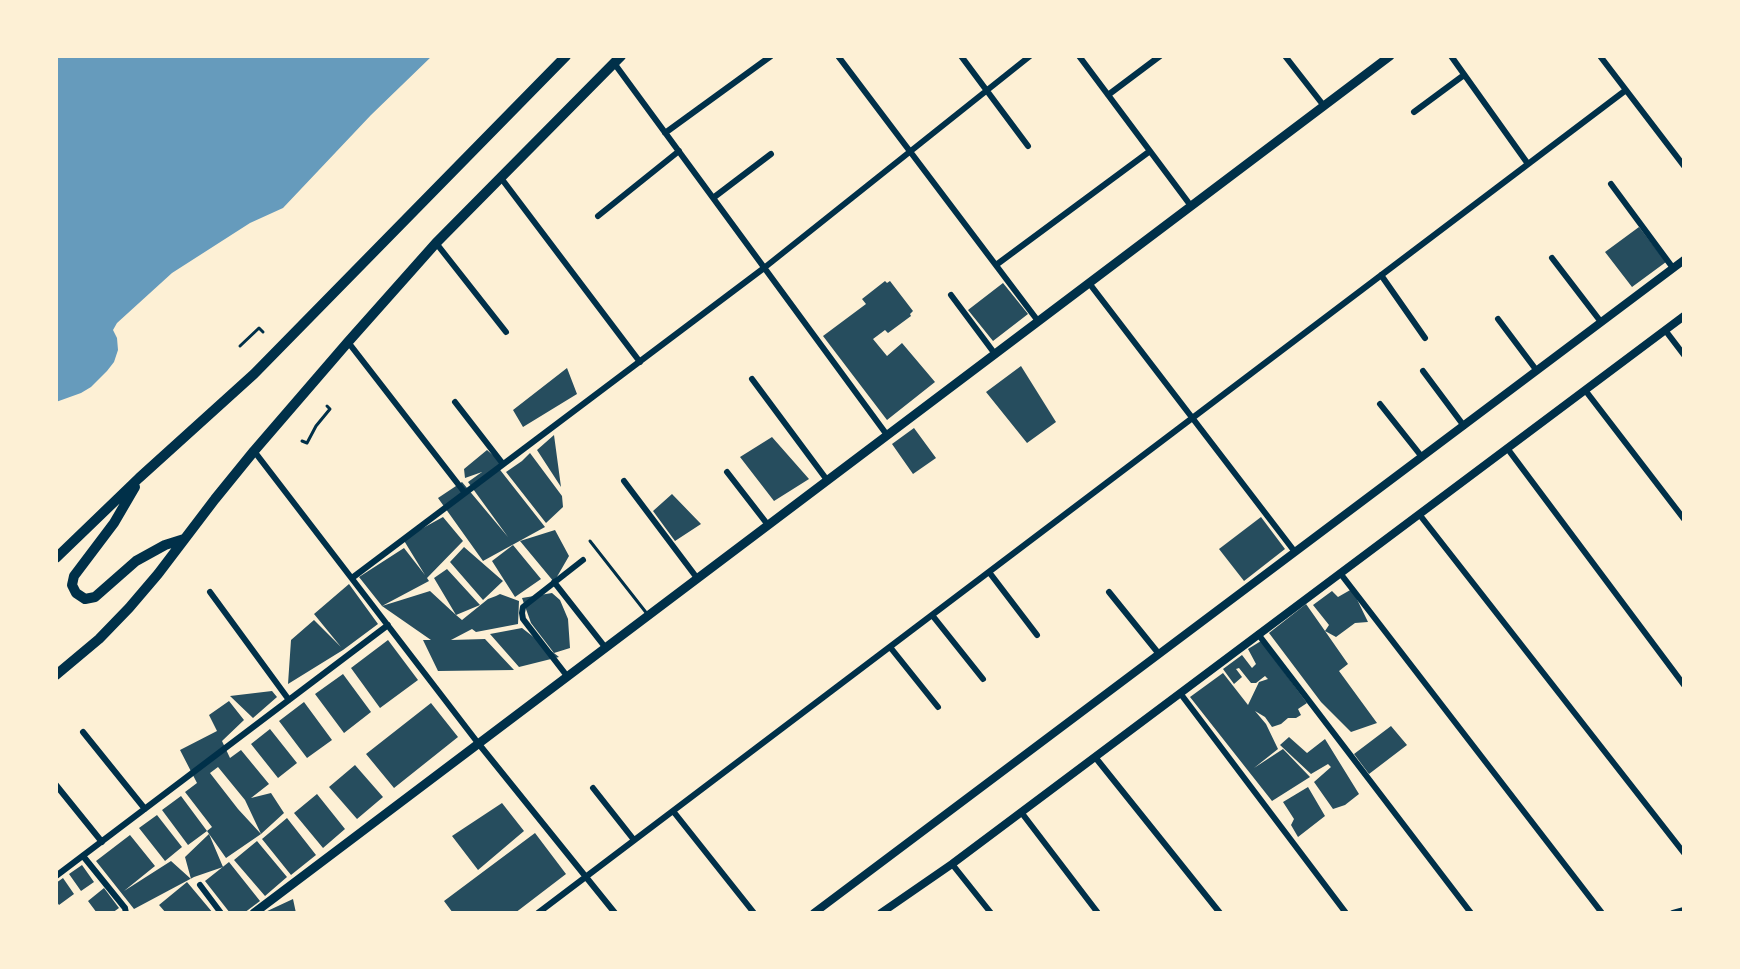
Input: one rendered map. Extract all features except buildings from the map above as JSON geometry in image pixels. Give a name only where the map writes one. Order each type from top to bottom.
[{"type":"highway","points":[[56,558],[254,374],[566,56]]},
{"type":"highway","points":[[56,675],[99,639],[129,608],[254,451],[436,243],[618,60]]},
{"type":"highway","points":[[139,478],[114,523],[74,576],[72,585],[76,593],[85,599],[95,597],[136,561],[165,545],[184,539]]},
{"type":"main road","points":[[254,913],[1390,56]]},
{"type":"street","points":[[665,133],[771,56]]},
{"type":"street","points":[[838,56],[1038,321]]},
{"type":"street","points":[[961,56],[1028,146]]},
{"type":"street","points":[[352,578],[764,268],[1030,56]]},
{"type":"street","points":[[1079,56],[1191,206]]},
{"type":"street","points":[[1108,95],[1160,56]]},
{"type":"street","points":[[1285,56],[1324,106]]},
{"type":"street","points":[[1451,56],[1528,164]]},
{"type":"street","points":[[1600,56],[1684,166]]},
{"type":"street","points":[[618,60],[665,133],[887,435]]},
{"type":"street","points":[[1414,112],[1464,75]]},
{"type":"street","points":[[538,913],[1626,90]]},
{"type":"street","points":[[598,216],[679,151]]},
{"type":"street","points":[[996,265],[1150,151]]},
{"type":"street","points":[[713,198],[771,154]]},
{"type":"street","points":[[501,178],[640,362]]},
{"type":"street","points":[[1611,184],[1673,268]]},
{"type":"street","points":[[436,243],[506,332]]},
{"type":"street","points":[[1552,258],[1601,322]]},
{"type":"street","points":[[814,913],[1684,260]]},
{"type":"street","points":[[1381,275],[1425,338]]},
{"type":"street","points":[[1089,283],[1295,552]]},
{"type":"street","points":[[951,295],[995,354]]},
{"type":"street","points":[[881,913],[952,864],[1684,316]]},
{"type":"street","points":[[1498,319],[1537,371]]},
{"type":"street","points":[[1665,330],[1684,355]]},
{"type":"street","points":[[348,342],[465,493]]},
{"type":"street","points":[[1423,371],[1464,426]]},
{"type":"street","points":[[752,379],[827,480]]},
{"type":"street","points":[[1585,390],[1684,519]]},
{"type":"street","points":[[455,402],[503,464]]},
{"type":"street","points":[[1380,404],[1422,457]]},
{"type":"street","points":[[1507,448],[1684,685]]},
{"type":"street","points":[[254,451],[478,743],[615,913]]},
{"type":"street","points":[[727,472],[768,525]]},
{"type":"street","points":[[624,481],[697,578]]},
{"type":"street","points":[[1419,514],[1684,853]]},
{"type":"street","points":[[567,676],[523,619],[522,613],[523,607],[583,560]]},
{"type":"street","points":[[989,572],[1037,635]]},
{"type":"street","points":[[1340,573],[1602,913]]},
{"type":"street","points":[[554,582],[605,647]]},
{"type":"street","points":[[210,592],[289,700]]},
{"type":"street","points":[[1109,592],[1159,654]]},
{"type":"street","points":[[932,615],[983,679]]},
{"type":"street","points":[[57,872],[102,842],[388,625]]},
{"type":"street","points":[[1258,634],[1471,913]]},
{"type":"street","points":[[890,647],[938,707]]},
{"type":"street","points":[[1180,693],[1346,913]]},
{"type":"street","points":[[83,732],[145,809]]},
{"type":"street","points":[[1095,757],[1220,913]]},
{"type":"street","points":[[56,785],[102,842]]},
{"type":"street","points":[[593,788],[634,840]]},
{"type":"street","points":[[673,811],[754,913]]},
{"type":"street","points":[[1021,812],[1098,913]]},
{"type":"street","points":[[83,856],[126,913]]},
{"type":"street","points":[[952,864],[991,913]]},
{"type":"street","points":[[200,885],[221,913]]},
{"type":"street","points":[[1673,913],[1684,910]]},
{"type":"lane","points":[[590,541],[648,615]]},
{"type":"path","points":[[240,346],[259,328],[263,332]]},
{"type":"path","points":[[302,441],[307,443],[330,409],[327,406]]},
{"type":"water","points":[[56,56],[432,56],[283,208],[250,223],[172,273],[117,323],[113,330],[118,350],[114,362],[91,387],[56,402]]}]
